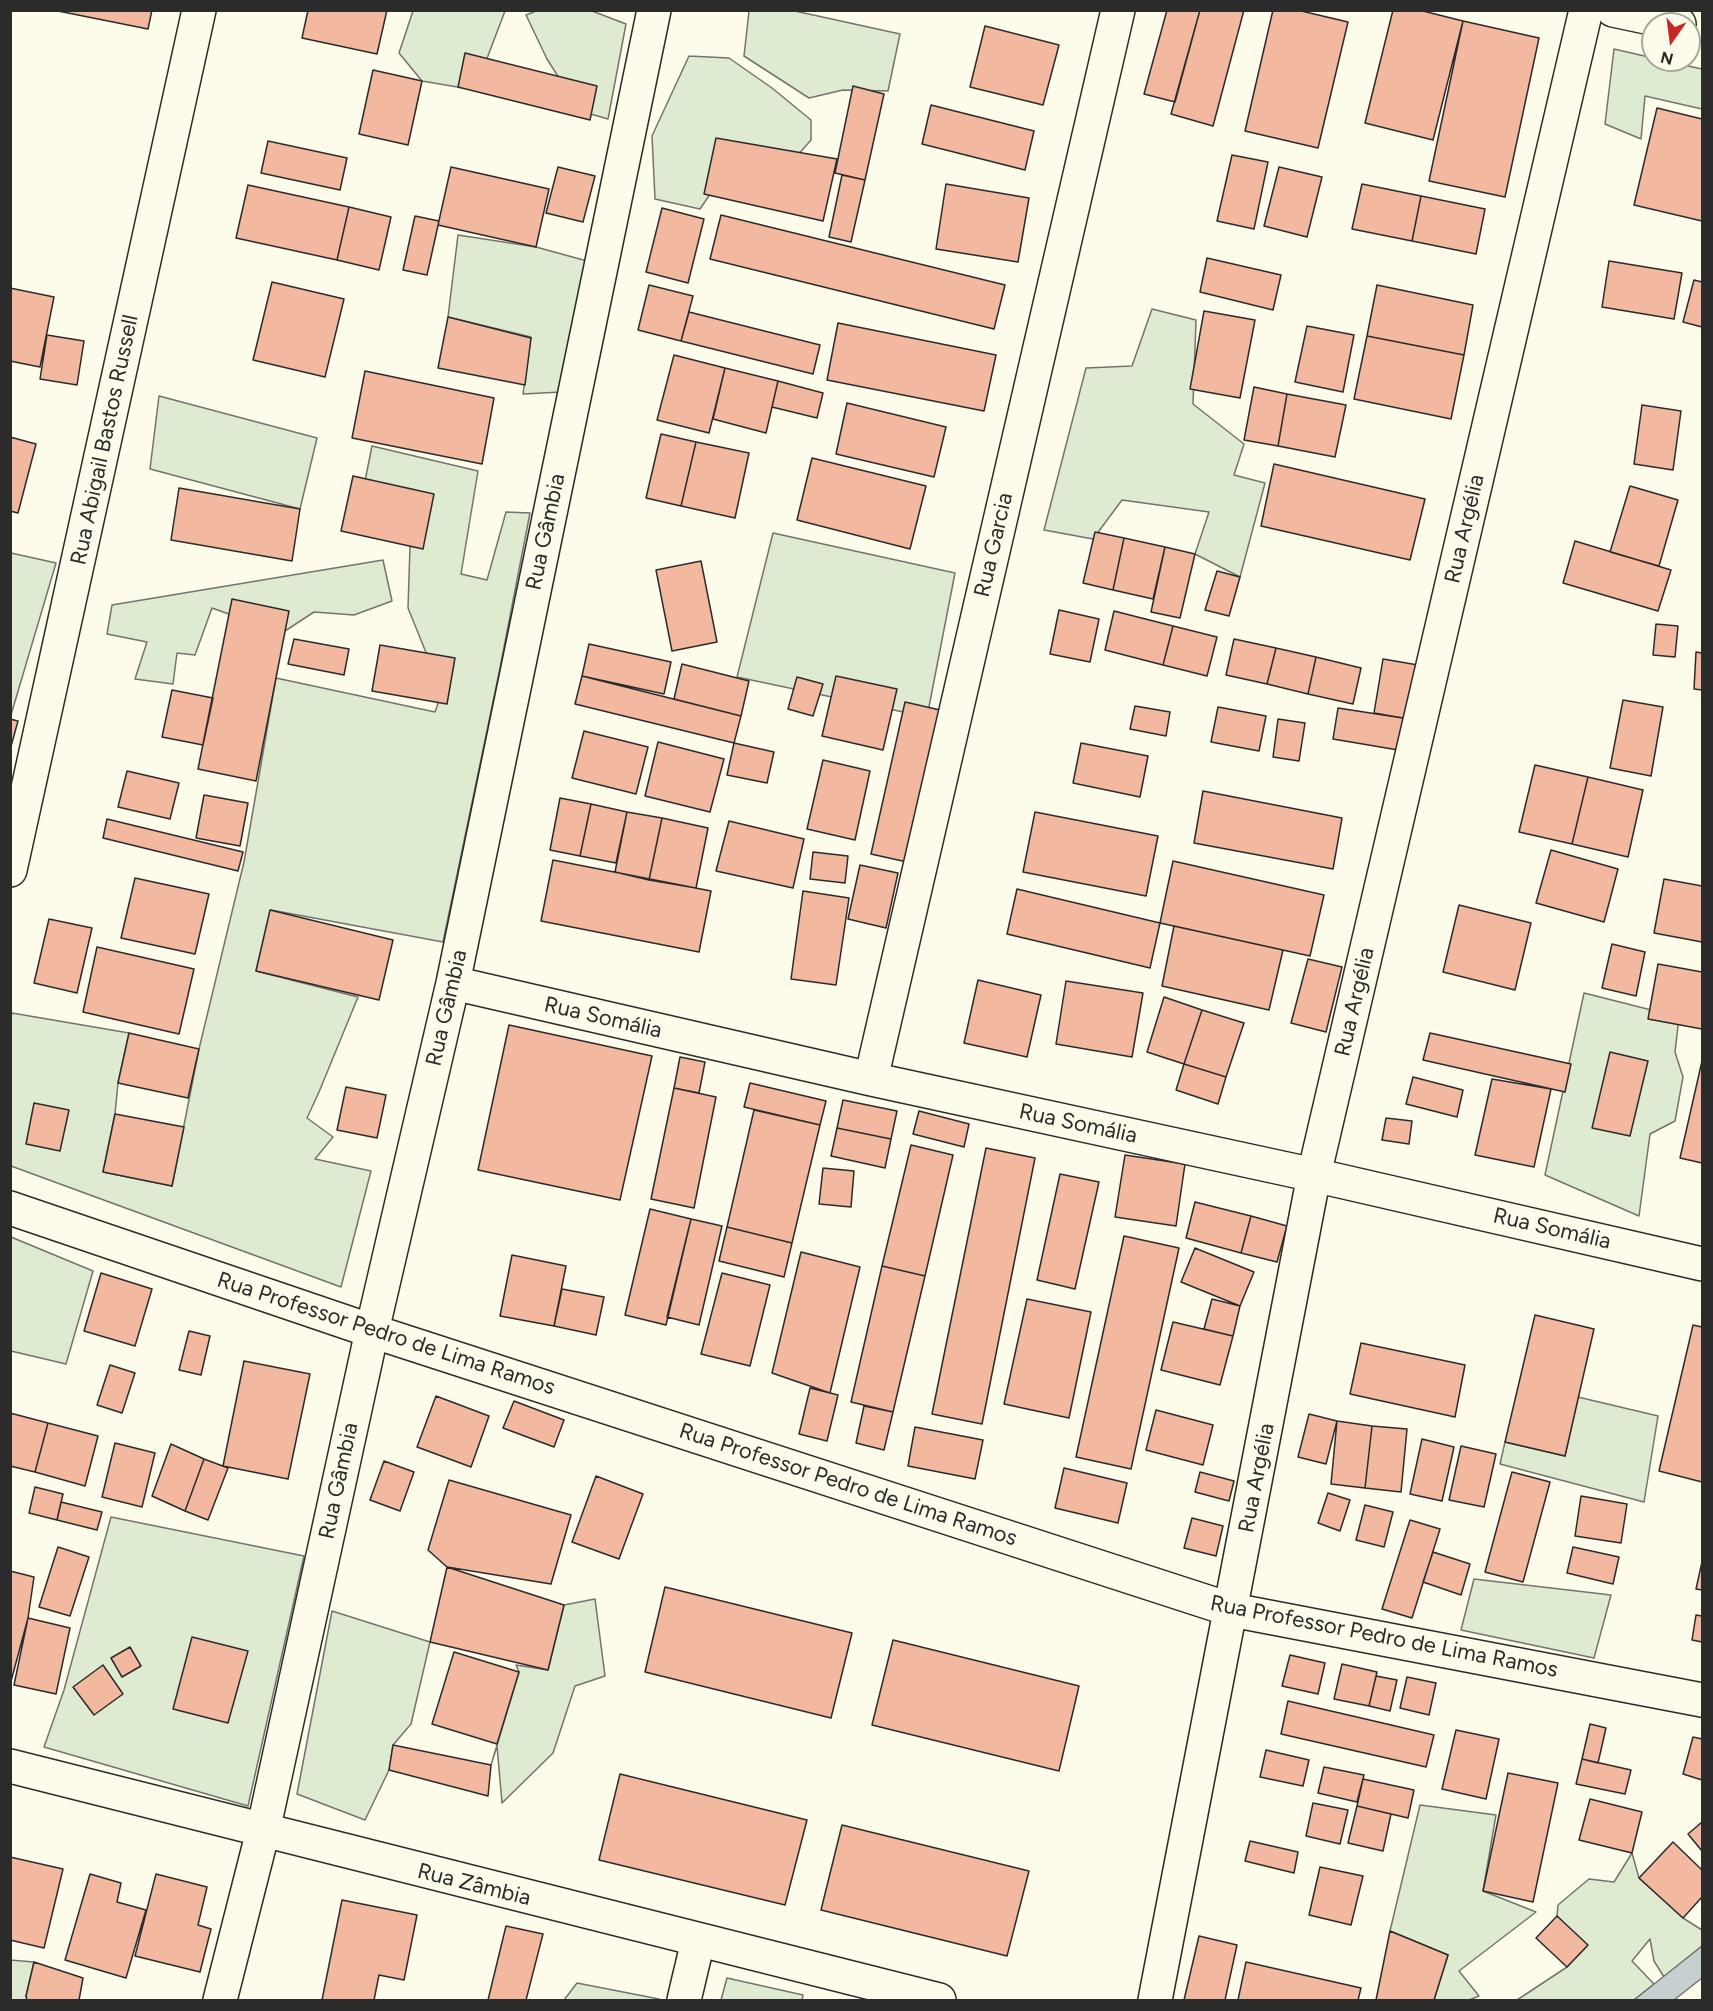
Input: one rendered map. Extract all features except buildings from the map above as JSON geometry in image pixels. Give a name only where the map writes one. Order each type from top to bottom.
[{"type":"street","name":"Rua Abigail Bastos Russell","points":[[10,870],[199,10]]},
{"type":"street","name":"Rua Gâmbia","points":[[220,2001],[263,1831],[372,1331],[453,983],[654,10]]},
{"type":"street","name":"Rua Garcia","points":[[871,1079],[1118,10]]},
{"type":"street","name":"Rua Argélia","points":[[1155,2001],[1314,1175],[1586,10]]},
{"type":"street","points":[[1613,10],[1641,16]]},
{"type":"street","name":"Rua Somália","points":[[453,983],[871,1079],[1314,1175],[1702,1264]]},
{"type":"street","name":"Rua Professor Pedro de Lima Ramos","points":[[10,1208],[372,1331],[1232,1610],[1702,1700]]},
{"type":"street","name":"Rua Zâmbia","points":[[10,1766],[939,2001]]},
{"type":"street","points":[[684,2001],[698,1941]]},
{"type":"green space","points":[[413,11],[505,11],[475,90],[422,81],[399,53]]},
{"type":"green space","points":[[536,11],[592,11],[626,24],[608,119],[580,111],[547,59],[526,15]]},
{"type":"green space","points":[[749,11],[795,11],[900,34],[888,91],[843,90],[809,98],[744,56]]},
{"type":"green space","points":[[1614,49],[1641,55],[1641,72],[1701,72],[1702,69],[1702,109],[1645,96],[1641,139],[1605,124]]},
{"type":"green space","points":[[689,56],[729,58],[772,88],[811,120],[811,140],[788,166],[736,156],[700,209],[655,199],[652,136]]},
{"type":"green space","points":[[458,235],[536,247],[587,261],[561,392],[523,394],[531,337],[448,317]]},
{"type":"green space","points":[[1152,309],[1196,320],[1193,404],[1244,444],[1234,475],[1265,483],[1240,577],[1195,554],[1209,512],[1122,500],[1093,539],[1044,530],[1086,368],[1132,366]]},
{"type":"green space","points":[[159,396],[317,438],[300,509],[150,469]]},
{"type":"green space","points":[[372,446],[478,471],[461,574],[487,580],[506,512],[530,513],[443,942],[271,910],[256,971],[358,997],[307,1118],[333,1137],[315,1159],[371,1171],[341,1287],[11,1166],[10,1021],[12,1013],[129,1033],[103,1172],[172,1186],[199,1049],[244,862],[276,678],[435,712],[454,658],[427,655],[408,608],[411,515],[361,501]]},
{"type":"green space","points":[[773,533],[955,573],[927,717],[737,677]]},
{"type":"green space","points":[[10,553],[56,563],[11,715]]},
{"type":"green space","points":[[383,560],[392,601],[354,615],[314,612],[282,633],[212,608],[195,655],[177,653],[173,684],[135,679],[147,642],[107,634],[112,605]]},
{"type":"green space","points":[[1584,993],[1679,1017],[1675,1052],[1683,1077],[1675,1121],[1650,1134],[1639,1216],[1545,1175]]},
{"type":"green space","points":[[11,1237],[93,1271],[66,1364],[11,1351]]},
{"type":"green space","points":[[1578,1397],[1658,1416],[1644,1502],[1500,1464],[1505,1442],[1565,1456]]},
{"type":"green space","points":[[111,1517],[304,1556],[248,1806],[44,1747],[64,1690]]},
{"type":"green space","points":[[1474,1579],[1611,1595],[1594,1658],[1461,1630]]},
{"type":"green space","points":[[595,1599],[605,1676],[575,1686],[553,1753],[502,1803],[497,1746],[491,1765],[519,1672],[516,1665],[548,1670],[564,1605]]},
{"type":"green space","points":[[332,1611],[430,1642],[411,1724],[393,1745],[389,1770],[365,1820],[297,1794]]},
{"type":"green space","points":[[1420,1805],[1496,1815],[1483,1891],[1536,1912],[1459,1971],[1479,1996],[1469,2000],[1434,2000],[1448,1955],[1390,1931]]},
{"type":"green space","points":[[1632,1853],[1639,1878],[1683,1918],[1702,1930],[1702,1946],[1664,1977],[1654,1961],[1650,1939],[1632,1961],[1654,1984],[1634,2000],[1517,2000],[1567,1967],[1587,1946],[1557,1916],[1558,1905],[1589,1879],[1614,1882]]},
{"type":"green space","points":[[10,1960],[34,1962],[27,2000],[11,2000]]},
{"type":"green space","points":[[727,1978],[803,1995],[802,2000],[721,2000]]},
{"type":"green space","points":[[577,1983],[659,1999],[659,2000],[564,2000]]},
{"type":"shaded area","points":[[1702,1946],[1702,1978],[1674,2000],[1634,2000]]}]
